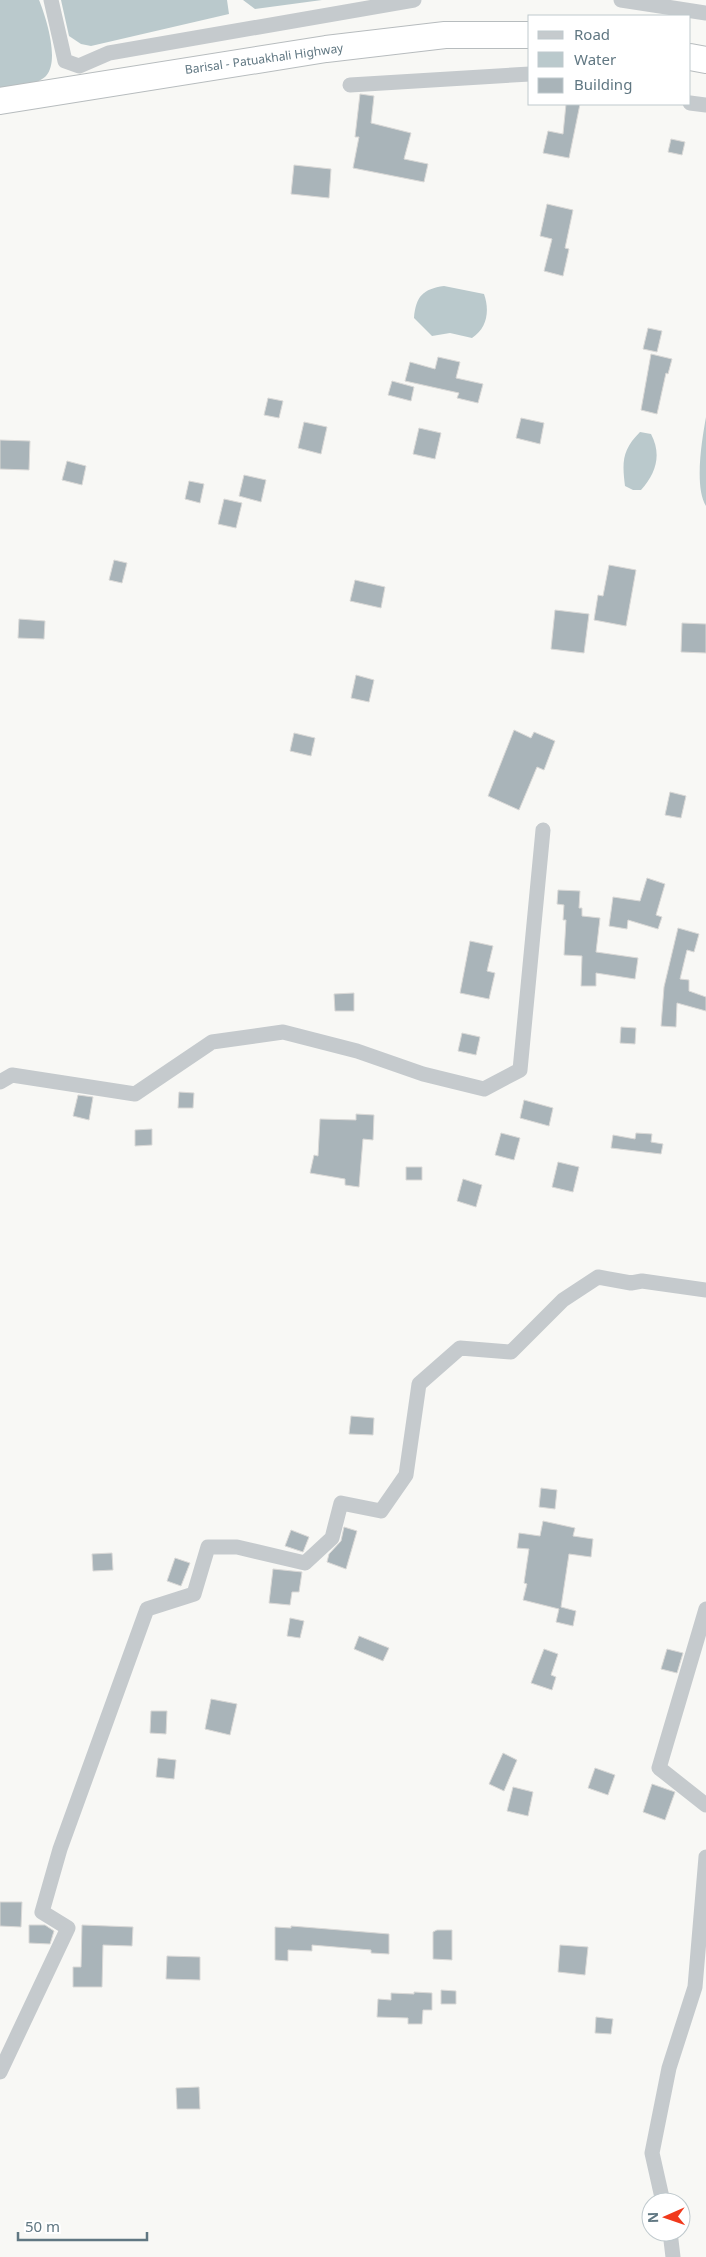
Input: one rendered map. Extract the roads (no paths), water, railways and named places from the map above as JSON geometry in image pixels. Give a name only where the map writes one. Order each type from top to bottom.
[{"type":"highway","name":"Barisal - Patuakhali Highway","points":[[0,101],[335,48],[445,35],[528,35]]},
{"type":"highway","points":[[691,57],[706,60]]},
{"type":"street","points":[[51,0],[65,61],[79,66],[109,53],[414,0]]},
{"type":"street","points":[[621,0],[706,13]]},
{"type":"street","points":[[350,85],[528,74]]},
{"type":"street","points":[[691,103],[706,105]]},
{"type":"street","points":[[0,1082],[12,1075],[134,1094],[212,1042],[283,1032],[357,1051],[423,1074],[484,1089],[520,1070],[543,830]]},
{"type":"street","points":[[0,2072],[68,1928],[42,1912],[60,1849],[147,1609],[194,1594],[208,1547],[237,1547],[305,1563],[332,1538],[340,1503],[381,1511],[406,1475],[420,1384],[460,1348],[511,1352],[563,1300],[598,1277],[631,1284],[642,1281],[706,1290]]},
{"type":"street","points":[[706,1609],[659,1768],[706,1805]]},
{"type":"street","points":[[661,2192],[652,2153],[669,2068],[695,1987],[706,1857]]},
{"type":"street","points":[[671,2242],[673,2257]]},
{"type":"water","points":[[0,0],[39,0],[48,28],[52,60],[46,76],[36,82],[0,88]]},
{"type":"water","points":[[61,0],[227,0],[229,14],[91,46],[81,44],[69,36]]},
{"type":"water","points":[[243,0],[322,0],[255,9]]},
{"type":"water","points":[[444,286],[484,294],[487,307],[486,319],[481,329],[472,338],[450,333],[432,336],[414,318],[417,304],[422,295],[431,289]]},
{"type":"water","points":[[706,417],[706,506],[702,498],[700,475],[701,450]]},
{"type":"water","points":[[640,432],[651,434],[657,456],[654,470],[646,484],[641,490],[633,490],[625,486],[624,463],[630,445]]}]
